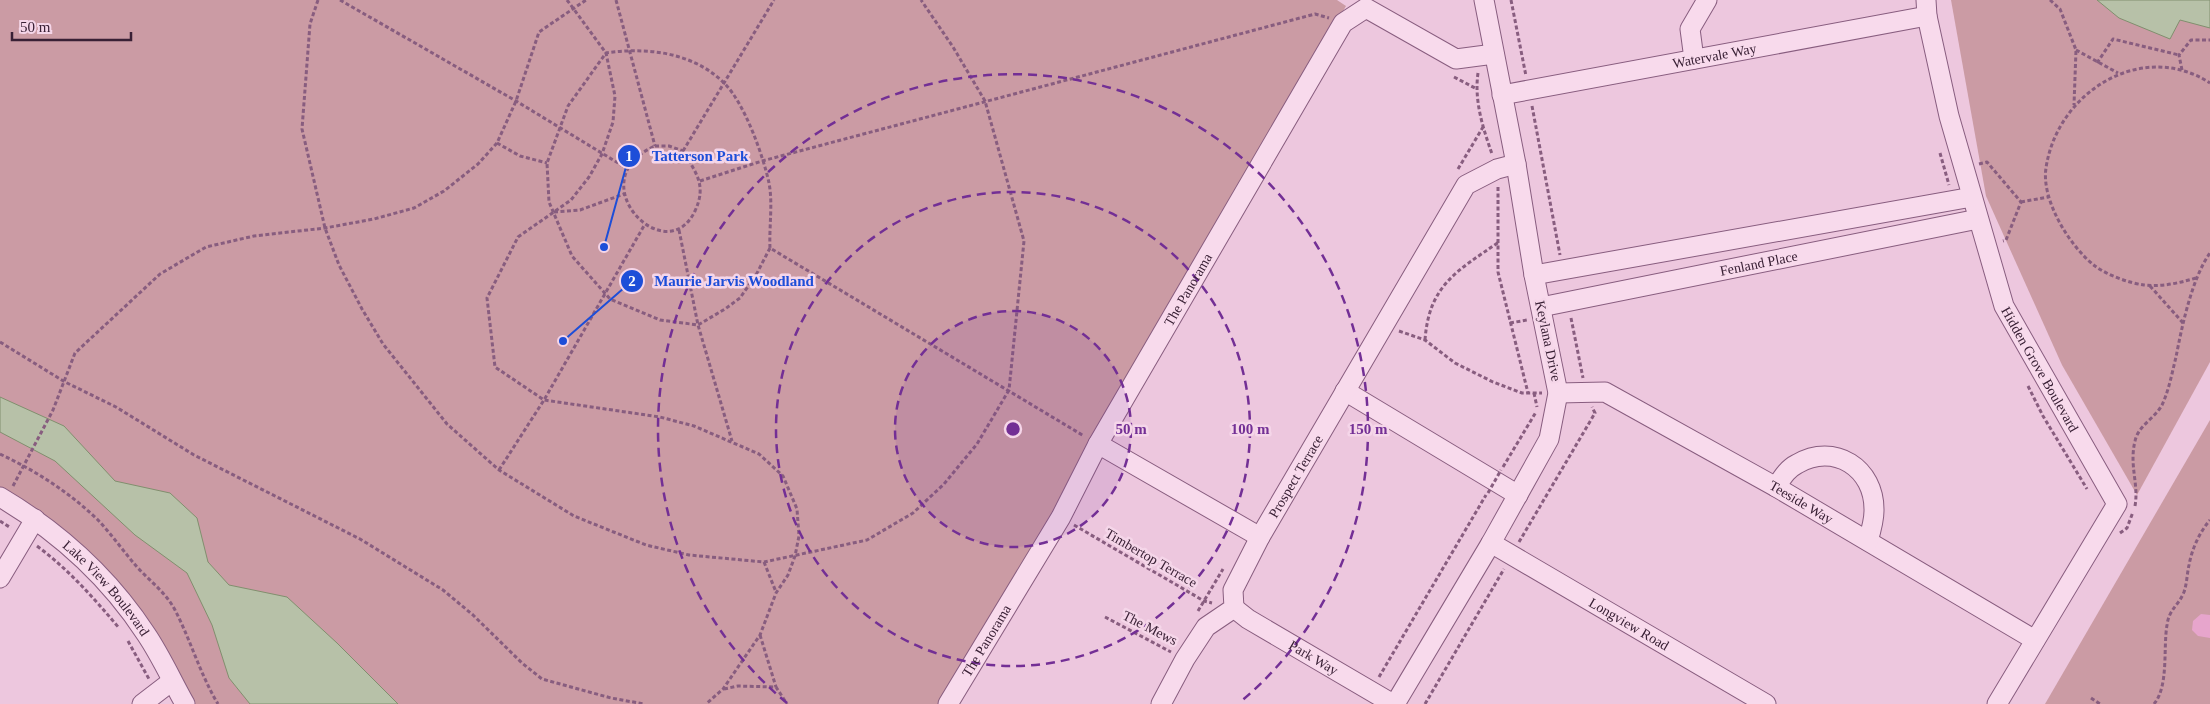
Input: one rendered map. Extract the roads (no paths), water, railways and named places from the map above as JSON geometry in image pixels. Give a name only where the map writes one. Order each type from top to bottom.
[{"type":"street","name":"Keylana Drive","points":[[1394,704],[1491,544],[1549,439],[1558,393],[1534,275],[1516,164],[1484,0]]},
{"type":"street","points":[[1694,59],[1690,29],[1707,0]]},
{"type":"street","name":"The Panorama","points":[[948,704],[1060,517],[1098,444],[1344,23],[1366,8],[1456,59],[1494,54]]},
{"type":"street","name":"Watervale Way","points":[[1502,95],[1694,59],[1926,8]]},
{"type":"street","name":"Hidden Grove Boulevard","points":[[1926,8],[1949,116],[2004,306],[2117,504],[1997,704]]},
{"type":"street","name":"Prospect Terrace","points":[[1234,608],[1233,590],[1260,537],[1466,185],[1498,169],[1516,164]]},
{"type":"street","name":"Fenland Place","points":[[1534,275],[1972,197]]},
{"type":"street","name":"Fenland Place","points":[[1541,307],[1978,219]]},
{"type":"street","points":[[1345,391],[1518,495]]},
{"type":"street","name":"Teeside Way","points":[[1558,393],[1605,392],[1776,486],[2035,640]]},
{"type":"street","points":[[1098,444],[1260,537]]},
{"type":"street","points":[[1776,486],[1788,470],[1798,463],[1820,456],[1842,458],[1858,469],[1867,480],[1872,494],[1874,511],[1868,541]]},
{"type":"street","name":"Lake View Boulevard","points":[[2,498],[35,519],[75,550],[105,580],[148,635],[185,704]]},
{"type":"street","points":[[0,578],[35,519]]},
{"type":"street","name":"Longview Road","points":[[1491,544],[1766,704]]},
{"type":"street","points":[[1160,704],[1185,659],[1206,627],[1234,608]]},
{"type":"street","name":"Park Way","points":[[1234,608],[1248,619],[1394,704]]},
{"type":"street","points":[[149,698],[172,681]]},
{"type":"place","name":"Tatterson Park","points":[[604,247]]},
{"type":"place","name":"Maurie Jarvis Woodland","points":[[563,341]]}]
